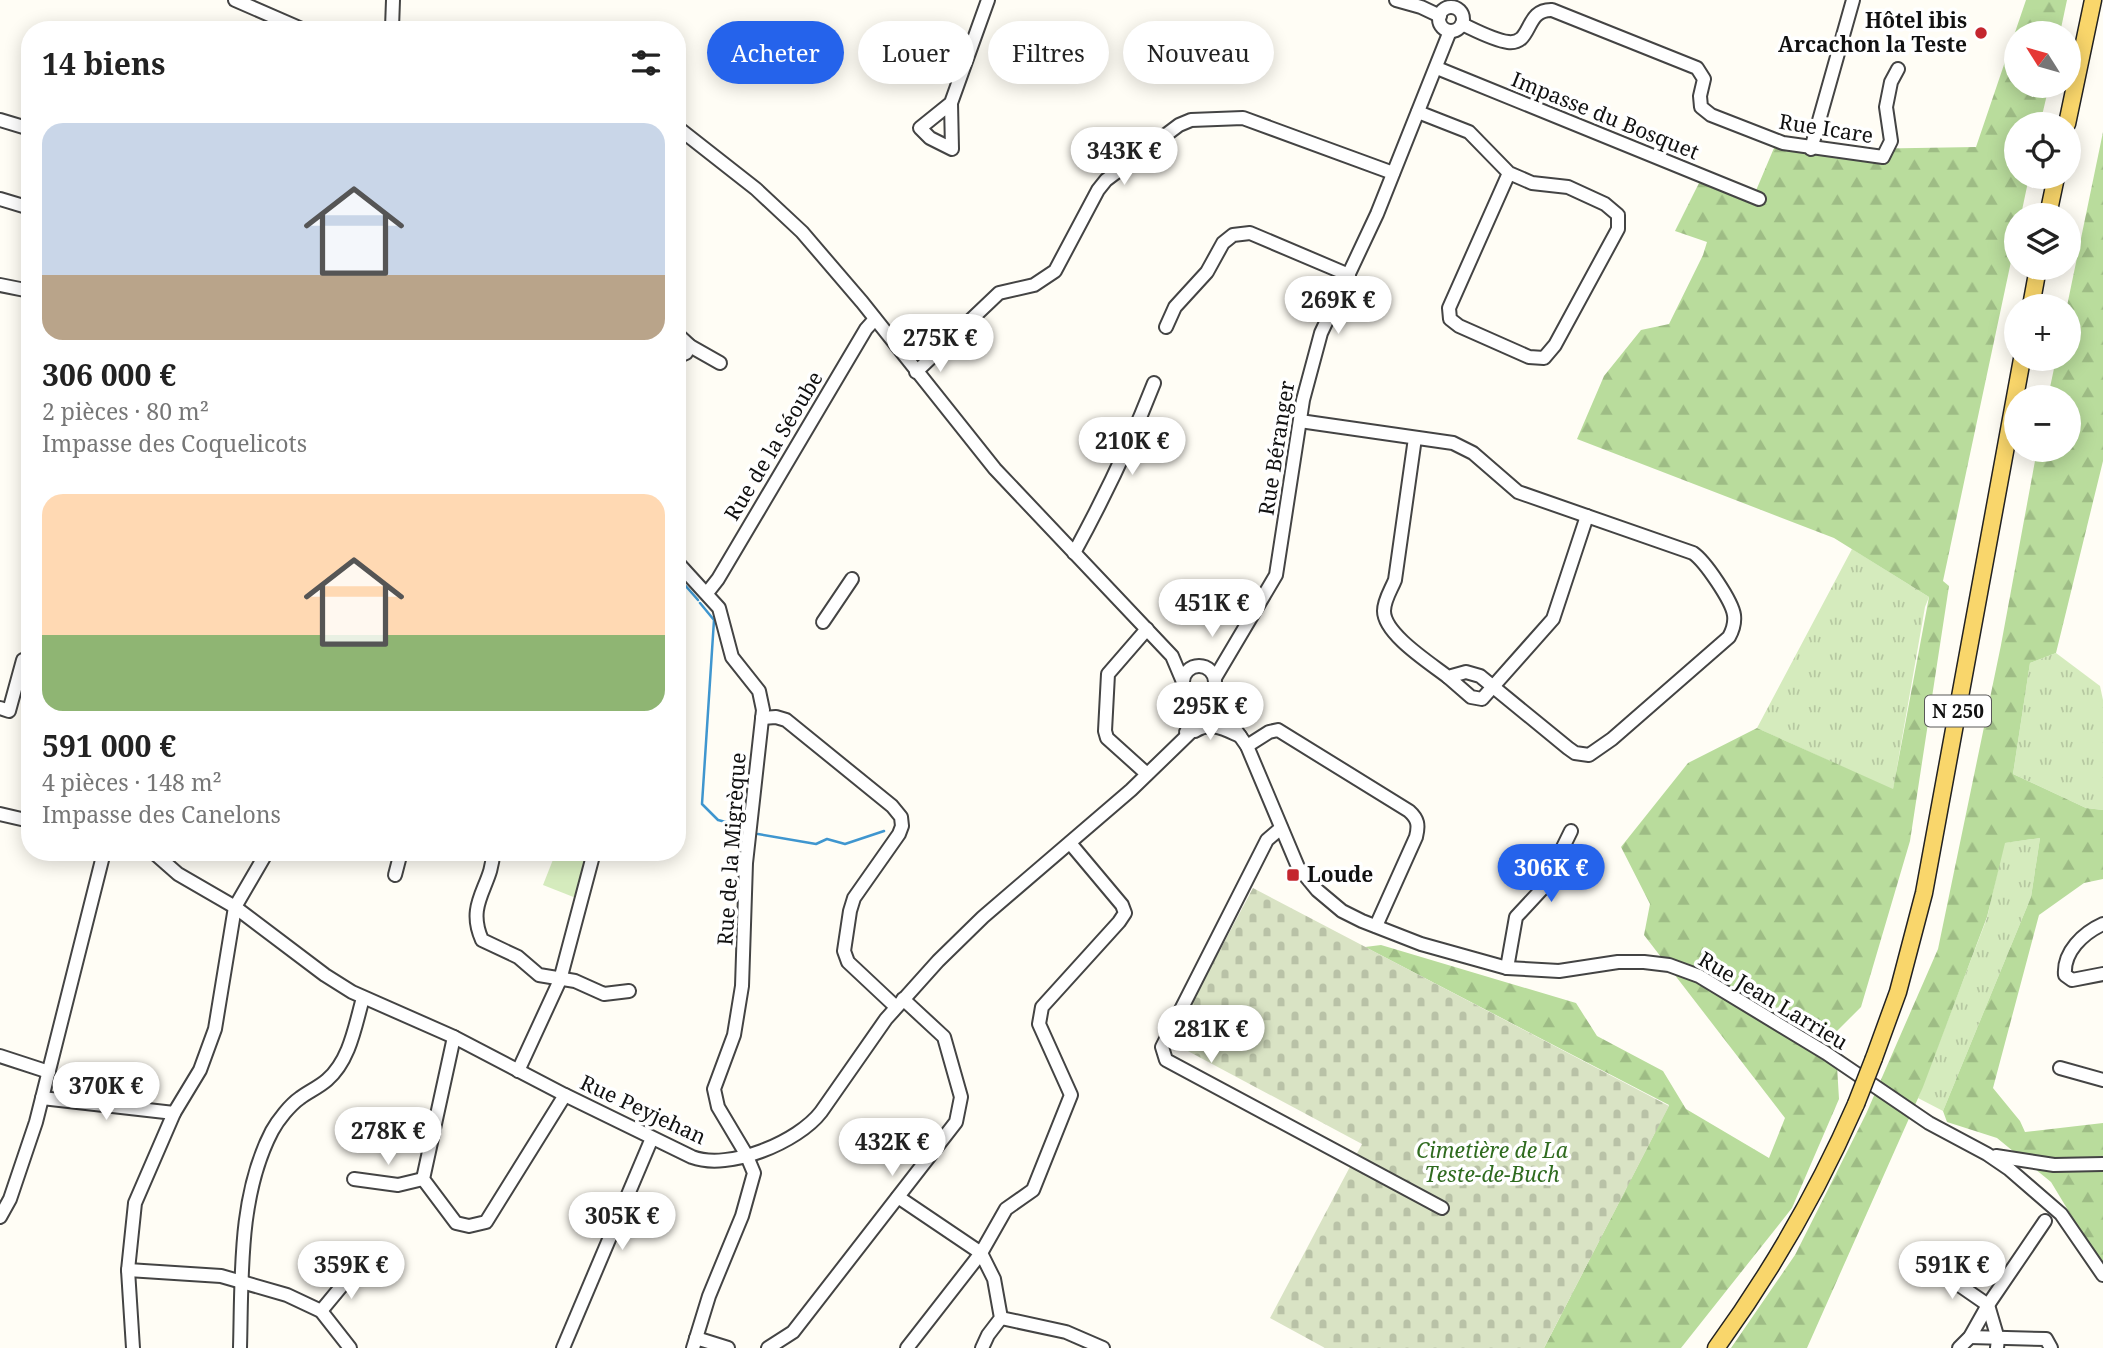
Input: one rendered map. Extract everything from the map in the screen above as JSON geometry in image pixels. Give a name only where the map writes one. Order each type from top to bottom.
[{"type":"main road","points":[[2070,112],[2095,0]]},
{"type":"main road","name":"N 250","points":[[1716,1348],[1802,1217],[1856,1104],[1898,992],[1927,880],[2019,371]]},
{"type":"street","points":[[234,0],[283,21]]},
{"type":"street","points":[[392,21],[393,0]]},
{"type":"street","points":[[951,103],[988,0]]},
{"type":"street","points":[[1396,0],[1440,16]]},
{"type":"street","points":[[1811,149],[1853,0]]},
{"type":"street","points":[[1460,5],[1462,24],[1450,31],[1441,26],[1440,16],[1447,8],[1460,5]]},
{"type":"street","name":"Rue Icare","points":[[1462,24],[1505,42],[1514,42],[1525,35],[1538,12],[1552,10],[1697,68],[1704,79],[1700,101],[1705,112],[1768,139],[1811,149],[1884,157],[1891,141],[1886,107],[1891,82],[1898,69]]},
{"type":"street","name":"Rue Béranger","points":[[1215,680],[1276,575],[1300,421],[1317,342],[1377,214],[1450,31]]},
{"type":"street","name":"Impasse du Bosquet","points":[[1437,68],[1759,199]]},
{"type":"street","points":[[1418,112],[1469,132],[1509,173],[1532,183],[1568,187],[1605,204],[1618,215],[1618,229],[1555,345],[1544,358],[1529,357],[1459,326],[1450,319],[1449,308],[1509,173]]},
{"type":"street","points":[[916,372],[999,293],[1034,285],[1055,271],[1106,180],[1178,125],[1191,120],[1243,118],[1393,173]]},
{"type":"street","points":[[0,120],[21,126]]},
{"type":"street","points":[[686,134],[714,154],[788,218],[876,319],[995,469],[1172,656],[1185,692],[1189,696],[1204,698],[1213,691],[1215,680],[1211,671],[1172,656]]},
{"type":"street","points":[[0,199],[21,205]]},
{"type":"street","points":[[1166,327],[1175,307],[1207,272],[1223,243],[1233,234],[1250,233],[1349,275]]},
{"type":"street","points":[[0,285],[21,289]]},
{"type":"street","name":"Rue de la Séoube","points":[[707,593],[718,579],[866,329],[876,319]]},
{"type":"street","points":[[686,342],[720,363]]},
{"type":"street","points":[[686,353],[690,346]]},
{"type":"street","points":[[1074,554],[1113,480],[1154,383]]},
{"type":"street","points":[[1300,421],[1453,443],[1462,447],[1518,492],[1698,556],[1733,609],[1734,625],[1730,637],[1612,739],[1589,755],[1576,753],[1568,748],[1474,673],[1466,672],[1448,677]]},
{"type":"street","points":[[1415,438],[1395,580],[1386,600],[1385,620],[1403,641],[1476,699],[1482,699],[1494,688],[1553,619],[1587,516]]},
{"type":"street","name":"Rue de la Migrèque","points":[[686,573],[719,608],[732,657],[759,691],[762,718],[746,863],[742,986],[734,1035],[713,1089],[718,1107],[746,1154]]},
{"type":"street","points":[[823,622],[852,579]]},
{"type":"street","points":[[1147,629],[1108,674],[1105,731],[1107,738],[1147,774]]},
{"type":"street","name":"Rue Béranger","points":[[1198,666],[1217,658],[1240,637]]},
{"type":"street","points":[[1183,682],[1186,672],[1198,666]]},
{"type":"street","points":[[0,708],[9,711],[21,667]]},
{"type":"street","name":"Rue Jean Larrieu","points":[[1215,680],[1221,709],[1243,741],[1298,867],[1317,890],[1348,914],[1445,952],[1507,968],[1559,971],[1638,961],[1663,964],[1710,982],[1816,1047],[1935,1127],[1987,1154],[2009,1169],[2061,1214],[2103,1275]]},
{"type":"street","name":"Rue Peyjehan","points":[[1180,741],[1193,719],[1194,706],[1189,696]]},
{"type":"street","name":"Rue Peyjehan","points":[[163,861],[178,874],[236,907],[325,975],[363,998],[454,1038],[652,1138],[702,1160],[717,1160],[784,1142],[814,1120],[900,1003],[958,940],[1147,774],[1201,722],[1204,698]]},
{"type":"street","name":"Rue Jean Larrieu","points":[[1204,698],[1221,709]]},
{"type":"street","points":[[762,718],[776,717],[793,725],[892,806],[901,817],[899,834],[854,898],[844,951],[848,962],[944,1037],[961,1097],[956,1122],[793,1332],[768,1348]]},
{"type":"street","name":"Rue Peyjehan","points":[[1180,741],[1207,726],[1223,729],[1243,741]]},
{"type":"street","points":[[1243,741],[1278,730],[1409,811],[1416,819],[1416,837],[1376,926]]},
{"type":"street","points":[[0,814],[21,819]]},
{"type":"street","points":[[1280,828],[1267,841],[1162,1047],[1167,1060],[1442,1208]]},
{"type":"street","points":[[1507,968],[1516,917],[1543,888],[1571,831]]},
{"type":"street","points":[[907,1348],[981,1253],[1006,1209],[1033,1191],[1071,1095],[1039,1024],[1042,1007],[1125,913],[1122,905],[1070,843]]},
{"type":"street","points":[[0,1217],[25,1160],[102,861]]},
{"type":"street","points":[[133,1348],[128,1270],[135,1203],[174,1113],[200,1070],[215,1029],[236,907],[262,861]]},
{"type":"street","points":[[395,875],[399,861]]},
{"type":"street","points":[[493,861],[476,908],[480,936],[486,943],[517,957],[539,975],[575,981],[604,994],[629,991]]},
{"type":"street","points":[[518,1071],[560,980],[592,861]]},
{"type":"street","points":[[2103,924],[2090,931],[2075,946],[2064,970],[2065,975],[2072,980],[2103,974]]},
{"type":"street","points":[[240,1348],[247,1216],[254,1179],[273,1130],[297,1100],[328,1080],[345,1059],[363,998]]},
{"type":"street","points":[[454,1038],[423,1179],[456,1223],[469,1226],[486,1222],[565,1096]]},
{"type":"street","points":[[0,1056],[49,1072]]},
{"type":"street","points":[[2060,1068],[2103,1080]]},
{"type":"street","points":[[42,1098],[174,1113]]},
{"type":"street","points":[[563,1348],[652,1138]]},
{"type":"street","points":[[728,1348],[695,1343],[709,1296],[738,1227],[753,1179],[754,1169],[746,1154]]},
{"type":"street","points":[[1987,1154],[2054,1166],[2103,1164]]},
{"type":"street","points":[[354,1180],[398,1185],[423,1179]]},
{"type":"street","points":[[898,1197],[981,1253],[994,1279],[1001,1318],[982,1348]]},
{"type":"street","points":[[1959,1348],[1970,1337],[1988,1305],[2045,1221]]},
{"type":"street","points":[[1936,1269],[1988,1305],[1997,1343]]},
{"type":"street","points":[[128,1270],[221,1276],[287,1295],[321,1311],[350,1348]]},
{"type":"street","points":[[321,1311],[355,1270]]},
{"type":"street","points":[[1001,1318],[1066,1332],[1104,1348]]},
{"type":"street","points":[[1970,1337],[1997,1343],[2046,1339],[2051,1348]]},
{"type":"green space","points":[[2026,0],[2067,0],[2063,21],[2019,21]]},
{"type":"green space","points":[[2004,65],[2004,98],[2046,98],[2043,112],[2004,112],[2004,189],[2026,189],[2024,203],[2004,203],[2004,280],[2007,280],[1943,581],[1949,586],[1910,841],[1861,1007],[1835,1033],[1839,1099],[1792,1208],[1681,1348],[1544,1348],[1669,1105],[1365,947],[1381,945],[1576,1003],[1597,1036],[1663,1071],[1686,1109],[1769,1158],[1785,1118],[1644,935],[1650,904],[1621,847],[1688,763],[1757,728],[1893,789],[1929,597],[1834,538],[1577,439],[1604,376],[1641,330],[1669,324],[1703,255],[1707,242],[1675,231],[1699,183],[1752,200],[1774,148],[1796,150],[1976,147]]},
{"type":"green space","points":[[2103,132],[2103,461],[2056,653],[2030,663],[2013,774],[2086,808],[2103,810],[2103,879],[2084,883],[2039,915],[1993,1088],[2020,1121],[2025,1132],[2103,1123],[2103,1268],[2051,1182],[1997,1138],[1947,1122],[1943,1111],[2031,897],[2040,838],[2005,843],[1987,917],[1923,1087],[1807,1348],[1731,1348],[1795,1255],[1866,1114],[1938,949],[2001,645],[2035,462],[2081,462],[2081,385],[2051,385],[2053,371],[2081,371],[2081,294],[2069,294],[2072,280],[2081,280],[2081,238]]},
{"type":"green space","points":[[1852,549],[1929,597],[1893,790],[1757,728]]},
{"type":"green space","points":[[2056,653],[2100,686],[2103,700],[2103,810],[2086,808],[2013,774],[2030,663]]},
{"type":"green space","points":[[2040,838],[2031,897],[1943,1111],[1918,1098],[1987,918],[2004,843]]},
{"type":"green space","points":[[552,861],[584,861],[576,898],[543,885]]},
{"type":"green space","name":"Cimetière de La Teste-de-Buch","points":[[1253,888],[1669,1106],[1544,1348],[1325,1348],[1270,1318],[1362,1144],[1171,1042]]},
{"type":"waterway","points":[[686,586],[698,600]]},
{"type":"waterway","points":[[700,603],[714,620],[702,804],[718,820],[741,826]]},
{"type":"waterway","points":[[758,834],[816,844],[827,839],[845,844],[884,831]]},
{"type":"place","name":"Hôtel ibis Arcachon la Teste","points":[[1981,33]]},
{"type":"place","name":"Loude","points":[[1293,875]]}]
